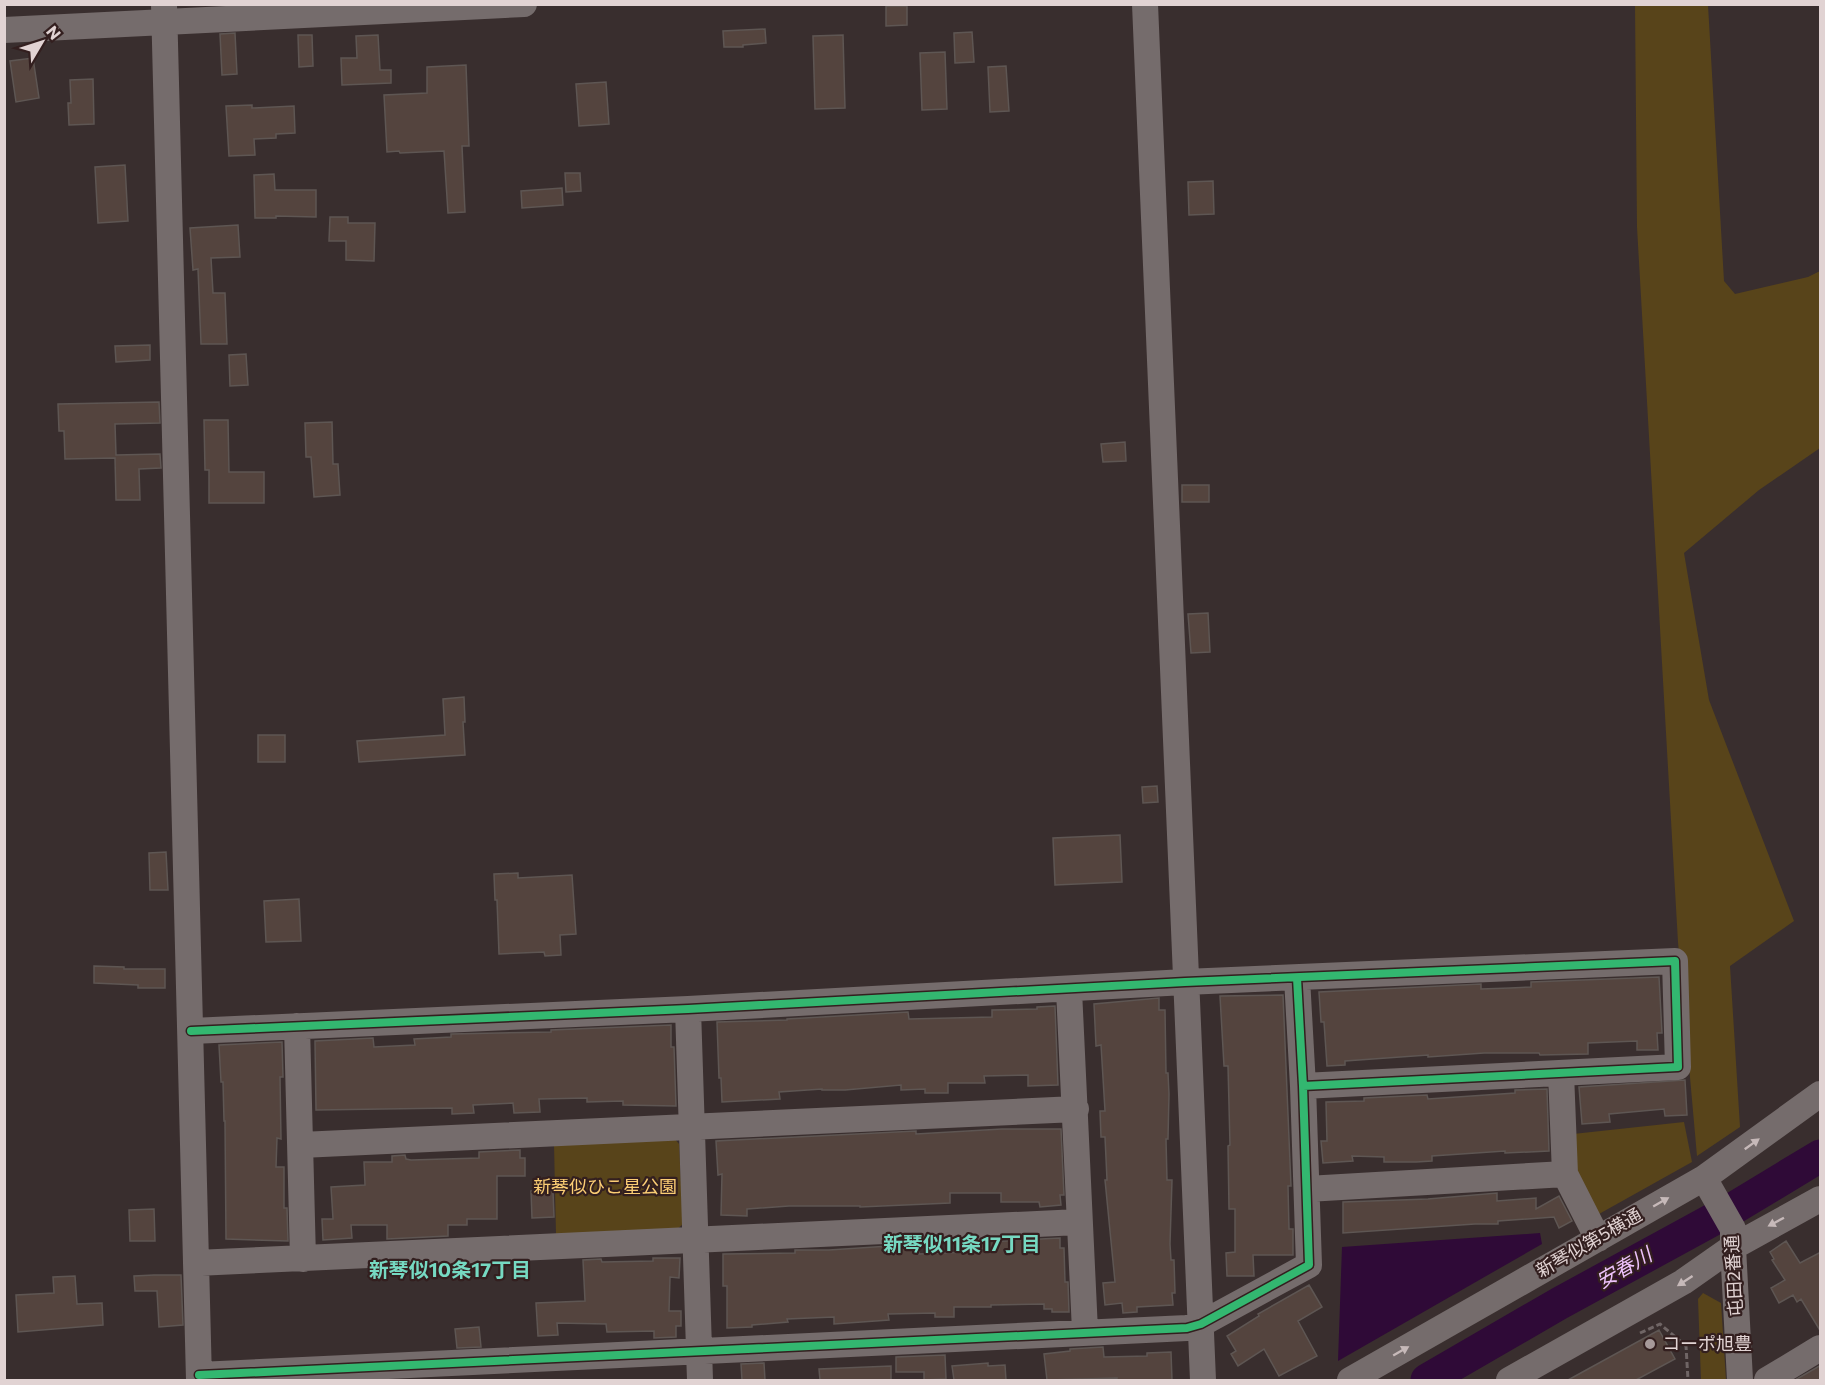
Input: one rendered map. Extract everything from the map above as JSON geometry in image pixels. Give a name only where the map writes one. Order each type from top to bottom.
[{"type":"street","points":[[4,30],[164,13],[524,4]]},
{"type":"street","points":[[1145,4],[1203,1380]]},
{"type":"street","points":[[164,13],[199,1378],[1085,1331],[1187,1328],[1201,1324],[1309,1265],[1297,978]]},
{"type":"street","points":[[191,1031],[688,1009],[1185,982],[1675,961],[1678,1067],[1303,1086]]},
{"type":"street","points":[[1069,990],[1085,1331]]},
{"type":"street","points":[[688,1009],[700,1380]]},
{"type":"street","points":[[297,1026],[303,1258]]},
{"type":"street","points":[[1561,1073],[1565,1174],[1598,1239]]},
{"type":"street","name":"新琴似第5横通","points":[[1350,1380],[1598,1239],[1709,1186],[1821,1094]]},
{"type":"street","points":[[301,1145],[1076,1109]]},
{"type":"street","points":[[1307,1189],[1565,1174]]},
{"type":"street","name":"屯田2番通","points":[[1709,1186],[1733,1238],[1740,1380]]},
{"type":"street","points":[[1509,1380],[1683,1282],[1733,1238],[1821,1198]]},
{"type":"street","points":[[196,1263],[1079,1222]]},
{"type":"street","points":[[1767,1380],[1821,1348]]},
{"type":"path","points":[[1633,1336],[1660,1324],[1686,1346],[1688,1380]]},
{"type":"green space","points":[[1635,5],[1708,5],[1724,281],[1735,294],[1808,277],[1820,271],[1820,448],[1759,490],[1684,553],[1709,700],[1794,921],[1730,966],[1740,1127],[1697,1156],[1678,942],[1637,227]]},
{"type":"green space","points":[[1684,1122],[1692,1162],[1599,1214],[1575,1167],[1573,1134]]},
{"type":"green space","name":"新琴似ひこ星公園","points":[[674,1138],[679,1144],[683,1224],[675,1231],[556,1234],[554,1144]]},
{"type":"green space","points":[[1703,1293],[1721,1303],[1726,1380],[1701,1380],[1698,1299]]},
{"type":"shaded area","points":[[1540,1233],[1542,1244],[1338,1361],[1342,1247]]},
{"type":"building","points":[[886,6],[907,6],[907,25],[886,26]]},
{"type":"building","points":[[765,29],[766,43],[743,45],[743,47],[724,47],[723,31]]},
{"type":"building","points":[[972,32],[974,62],[955,63],[954,33]]},
{"type":"building","points":[[235,33],[237,74],[222,75],[220,34]]},
{"type":"building","points":[[298,35],[312,35],[313,66],[299,67]]},
{"type":"building","points":[[378,35],[380,70],[391,70],[391,83],[342,85],[341,58],[357,58],[356,36]]},
{"type":"building","points":[[843,35],[845,108],[815,109],[813,36]]},
{"type":"building","points":[[945,52],[947,109],[922,110],[920,53]]},
{"type":"building","points":[[33,58],[39,98],[16,102],[10,61]]},
{"type":"building","points":[[466,65],[469,146],[462,146],[465,212],[448,213],[444,151],[387,152],[384,95],[427,93],[427,67]]},
{"type":"building","points":[[1006,66],[1009,111],[990,112],[988,67]]},
{"type":"building","points":[[93,79],[94,124],[69,125],[70,80]]},
{"type":"building","points":[[606,82],[609,124],[579,126],[576,84]]},
{"type":"building","points":[[252,105],[252,108],[294,106],[295,133],[276,134],[276,138],[254,139],[255,155],[229,156],[226,106]]},
{"type":"building","points":[[125,165],[128,221],[98,223],[95,167]]},
{"type":"building","points":[[565,173],[580,173],[581,191],[566,192]]},
{"type":"building","points":[[274,174],[275,190],[316,190],[316,217],[255,218],[254,175]]},
{"type":"building","points":[[1213,181],[1214,214],[1189,215],[1188,182]]},
{"type":"building","points":[[562,188],[563,205],[522,208],[521,191]]},
{"type":"building","points":[[330,217],[348,217],[348,223],[375,223],[374,261],[346,260],[346,241],[329,241]]},
{"type":"building","points":[[238,225],[240,257],[211,258],[213,293],[225,293],[227,344],[201,344],[198,269],[193,270],[190,228]]},
{"type":"building","points":[[150,345],[150,360],[116,362],[115,346]]},
{"type":"building","points":[[246,354],[248,385],[230,386],[229,355]]},
{"type":"building","points":[[159,402],[160,423],[115,424],[116,455],[160,454],[161,468],[139,469],[140,500],[116,500],[115,458],[65,459],[64,431],[59,431],[58,404]]},
{"type":"building","points":[[204,420],[228,420],[229,472],[264,472],[264,503],[209,503],[209,470],[205,470]]},
{"type":"building","points":[[332,422],[333,464],[338,464],[340,495],[314,497],[311,457],[306,457],[305,423]]},
{"type":"building","points":[[1125,442],[1126,461],[1103,462],[1101,444]]},
{"type":"building","points":[[1182,485],[1209,485],[1209,502],[1182,502]]},
{"type":"building","points":[[1208,613],[1210,652],[1191,653],[1188,614]]},
{"type":"building","points":[[464,697],[465,755],[359,762],[357,741],[445,735],[443,699]]},
{"type":"building","points":[[258,735],[285,735],[285,762],[258,762]]},
{"type":"building","points":[[1157,786],[1158,802],[1143,803],[1142,787]]},
{"type":"building","points":[[1120,835],[1122,882],[1055,885],[1053,838]]},
{"type":"building","points":[[166,852],[168,890],[150,890],[149,853]]},
{"type":"building","points":[[518,873],[518,878],[572,875],[576,934],[560,935],[561,955],[545,956],[544,952],[499,954],[494,874]]},
{"type":"building","points":[[299,899],[301,941],[266,942],[264,901]]},
{"type":"building","points":[[94,966],[165,969],[165,988],[138,988],[138,985],[94,983]]},
{"type":"building","points":[[1659,977],[1662,1033],[1657,1033],[1658,1050],[1637,1050],[1637,1041],[1588,1043],[1588,1054],[1484,1053],[1428,1057],[1428,1055],[1345,1061],[1345,1065],[1327,1066],[1319,992],[1481,984],[1481,989],[1510,988],[1531,987],[1531,982]]},
{"type":"building","points":[[1283,995],[1291,1186],[1288,1186],[1289,1229],[1293,1229],[1293,1255],[1253,1255],[1254,1276],[1227,1276],[1226,1253],[1235,1252],[1235,1209],[1229,1209],[1228,1066],[1224,1066],[1220,996]]},
{"type":"building","points":[[1159,998],[1159,1010],[1165,1010],[1166,1073],[1168,1073],[1169,1094],[1168,1139],[1166,1139],[1167,1180],[1172,1180],[1170,1244],[1171,1260],[1174,1260],[1175,1293],[1172,1293],[1173,1305],[1137,1307],[1137,1312],[1123,1313],[1122,1303],[1105,1305],[1103,1283],[1115,1282],[1105,1180],[1107,1180],[1105,1137],[1101,1137],[1100,1111],[1105,1111],[1101,1045],[1096,1046],[1094,1004]]},
{"type":"building","points":[[1055,1006],[1058,1085],[1028,1086],[1028,1075],[984,1076],[985,1083],[948,1083],[948,1093],[925,1093],[925,1089],[901,1090],[901,1085],[779,1092],[780,1099],[722,1102],[717,1022],[908,1012],[909,1019],[992,1017],[992,1010],[1037,1009],[1037,1007]]},
{"type":"building","points":[[671,1025],[676,1106],[623,1105],[623,1101],[587,1102],[587,1098],[539,1099],[540,1112],[514,1113],[513,1103],[473,1105],[474,1113],[452,1114],[452,1108],[316,1110],[315,1041],[373,1038],[374,1047],[415,1045],[414,1039],[451,1037],[451,1034],[551,1032],[551,1030]]},
{"type":"building","points":[[282,1042],[281,1139],[277,1138],[276,1167],[284,1167],[284,1208],[287,1208],[288,1241],[226,1239],[225,1121],[219,1045]]},
{"type":"building","points":[[1685,1080],[1687,1115],[1665,1116],[1664,1109],[1609,1114],[1610,1122],[1582,1124],[1579,1087]]},
{"type":"building","points":[[1547,1089],[1549,1151],[1505,1153],[1505,1151],[1432,1156],[1432,1161],[1416,1162],[1384,1162],[1384,1157],[1352,1156],[1353,1161],[1323,1163],[1321,1141],[1327,1141],[1326,1102],[1427,1095],[1428,1099]]},
{"type":"building","points":[[1002,1129],[1061,1129],[1064,1195],[1060,1195],[1061,1205],[1040,1207],[1039,1202],[1001,1202],[1001,1193],[950,1193],[950,1203],[860,1207],[789,1206],[747,1209],[747,1216],[721,1215],[722,1174],[718,1175],[716,1141]]},
{"type":"building","points":[[520,1150],[520,1158],[525,1158],[525,1176],[497,1176],[497,1219],[467,1219],[467,1225],[448,1225],[448,1236],[387,1239],[387,1225],[351,1225],[352,1238],[323,1240],[322,1219],[333,1219],[331,1187],[365,1185],[364,1162],[392,1162],[392,1156],[405,1155],[406,1159],[411,1160],[479,1158],[479,1152]]},
{"type":"building","points":[[531,1191],[553,1191],[554,1217],[532,1218]]},
{"type":"building","points":[[1497,1193],[1497,1201],[1536,1198],[1536,1209],[1559,1196],[1572,1221],[1559,1228],[1554,1217],[1498,1221],[1498,1224],[1343,1233],[1343,1202],[1428,1199]]},
{"type":"building","points":[[154,1209],[155,1241],[130,1241],[129,1210]]},
{"type":"building","points":[[1060,1238],[1060,1248],[1064,1248],[1069,1312],[1052,1312],[1052,1309],[1044,1309],[1044,1304],[991,1305],[991,1307],[954,1307],[954,1317],[935,1317],[935,1313],[888,1314],[889,1320],[834,1324],[834,1317],[787,1319],[788,1322],[727,1328],[727,1286],[723,1286],[723,1254],[795,1253],[795,1250],[919,1244],[919,1254],[967,1252],[967,1243]]},
{"type":"building","points":[[1786,1241],[1800,1263],[1821,1252],[1821,1332],[1801,1299],[1797,1302],[1793,1295],[1779,1303],[1771,1288],[1785,1280],[1772,1260],[1774,1259],[1770,1252]]},
{"type":"building","points":[[653,1258],[680,1258],[679,1278],[670,1277],[669,1311],[681,1311],[681,1326],[676,1326],[676,1337],[654,1338],[654,1331],[607,1332],[606,1324],[557,1323],[558,1335],[538,1336],[536,1303],[585,1301],[583,1260],[653,1261]]},
{"type":"building","points":[[181,1275],[183,1325],[159,1327],[157,1291],[135,1291],[134,1276]]},
{"type":"building","points":[[75,1276],[77,1304],[102,1303],[103,1325],[18,1332],[16,1295],[54,1293],[53,1277]]},
{"type":"building","points":[[1309,1285],[1322,1307],[1298,1321],[1317,1356],[1279,1376],[1264,1349],[1238,1366],[1231,1354],[1236,1351],[1227,1336],[1259,1316],[1258,1314]]},
{"type":"building","points":[[479,1327],[481,1347],[457,1348],[455,1329]]},
{"type":"building","name":"コーポ旭豊","points":[[1659,1330],[1675,1359],[1636,1380],[1568,1380]]},
{"type":"building","points":[[1103,1347],[1104,1357],[1147,1356],[1147,1353],[1171,1352],[1172,1380],[1117,1380],[1117,1378],[1047,1380],[1044,1354],[1070,1351],[1070,1349]]},
{"type":"building","points":[[945,1355],[946,1379],[924,1380],[924,1372],[896,1372],[896,1357]]},
{"type":"building","points":[[764,1363],[765,1380],[742,1380],[741,1364]]},
{"type":"building","points":[[988,1363],[988,1366],[1005,1365],[1006,1380],[954,1380],[952,1366]]},
{"type":"building","points":[[1821,1365],[1821,1380],[1795,1380]]},
{"type":"building","points":[[891,1366],[891,1380],[820,1380],[819,1369]]},
{"type":"waterway","name":"安春川","points":[[1427,1380],[1560,1303],[1734,1208],[1820,1156]]},
{"type":"cycle path","points":[[191,1031],[688,1009],[1185,982],[1675,961],[1678,1067],[1303,1086]]},
{"type":"cycle path","points":[[199,1375],[1187,1328],[1201,1324],[1309,1265],[1297,978]]},
{"type":"place","name":"コーポ旭豊","points":[[1650,1344]]},
{"type":"district","name":"新琴似11条17丁目","points":[[962,1244]]},
{"type":"district","name":"新琴似10条17丁目","points":[[450,1270]]}]
